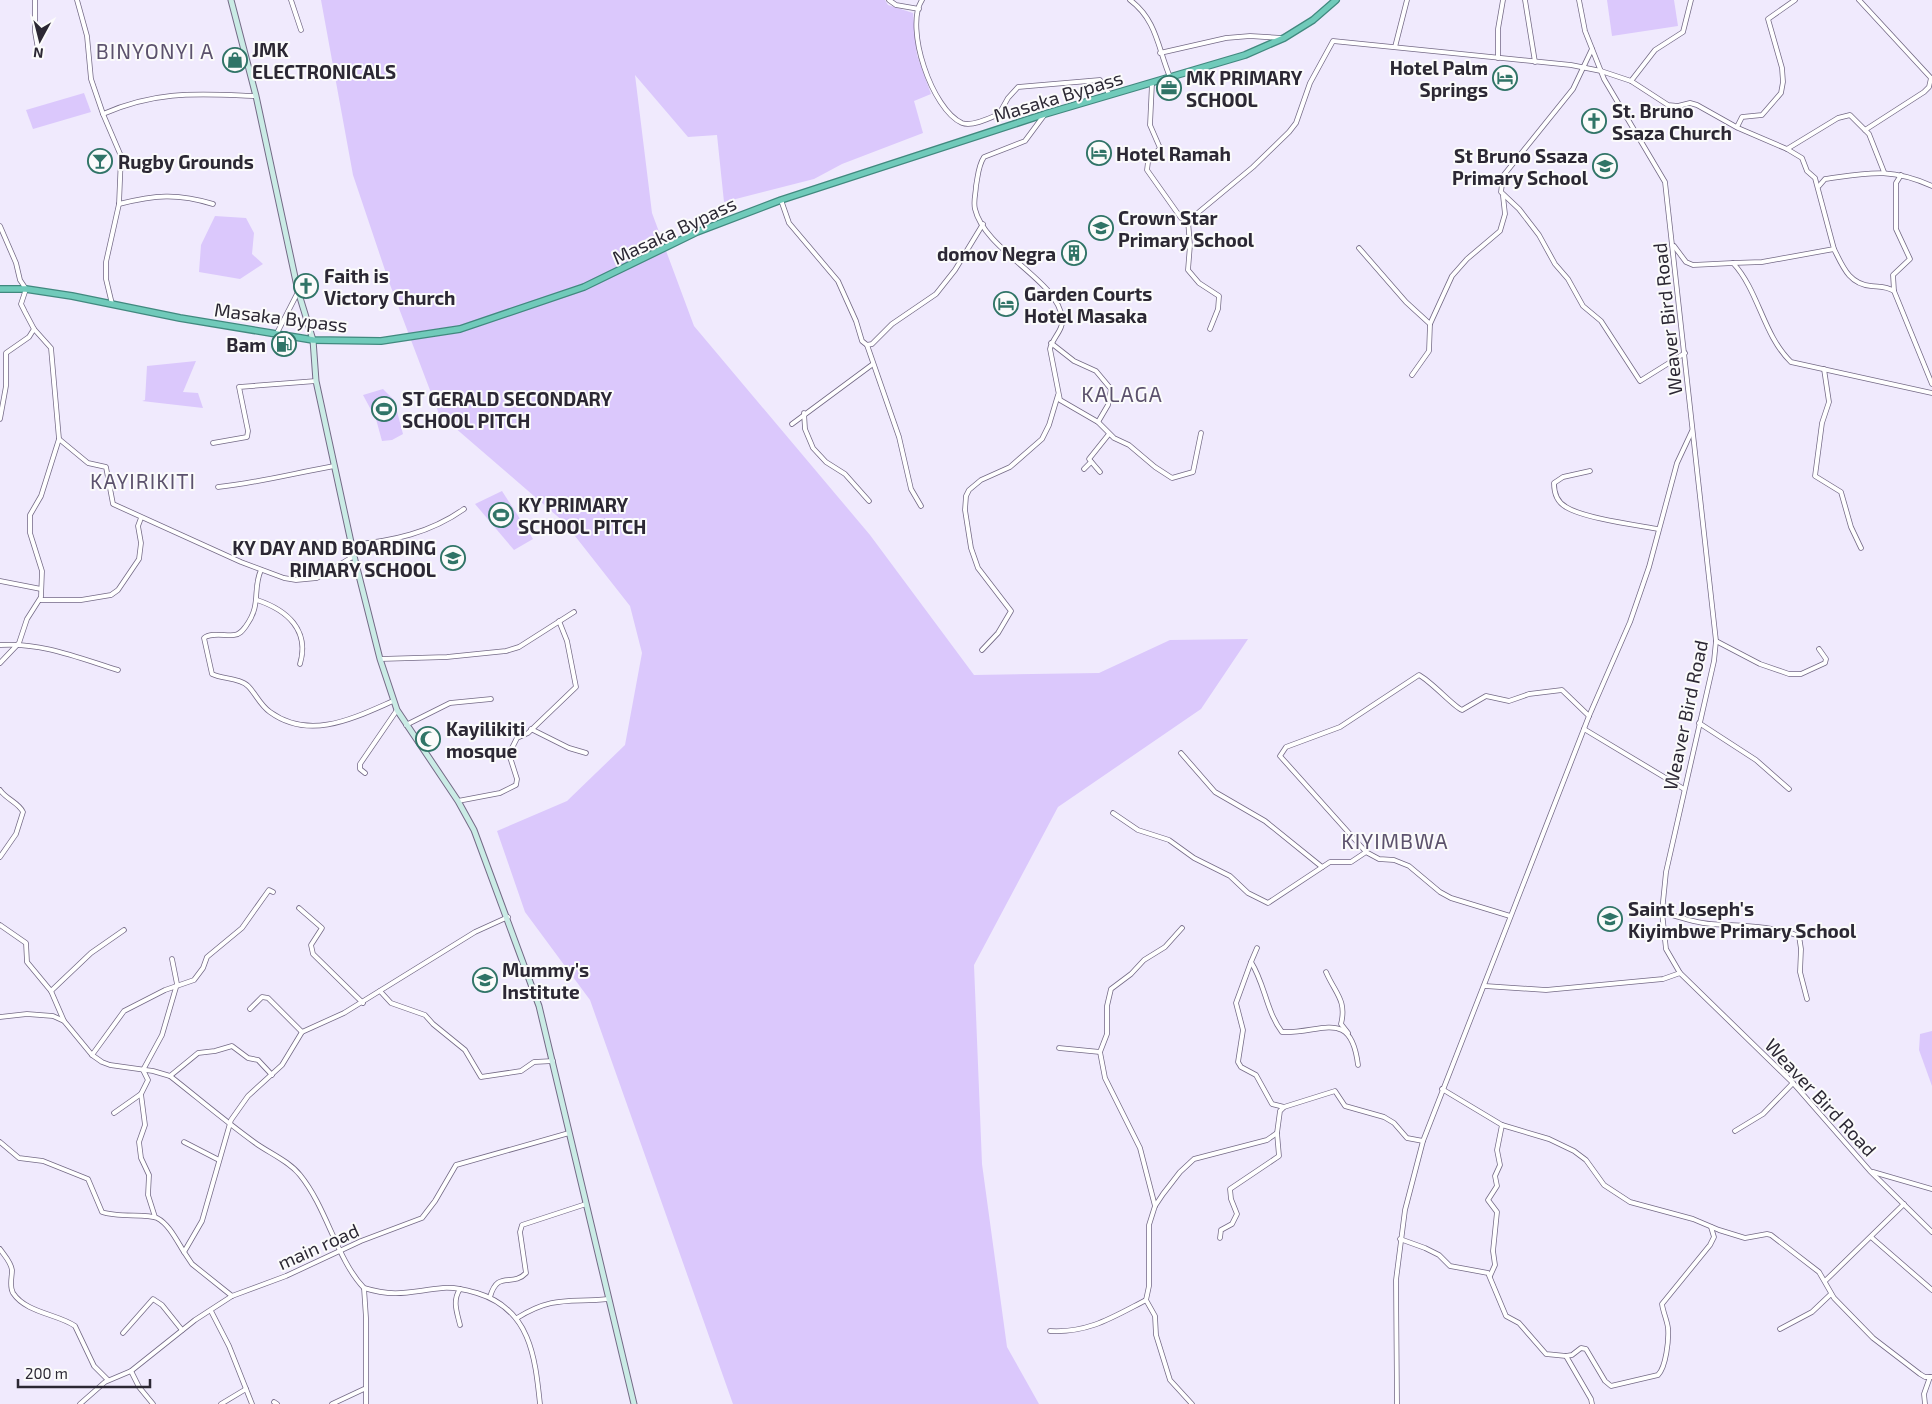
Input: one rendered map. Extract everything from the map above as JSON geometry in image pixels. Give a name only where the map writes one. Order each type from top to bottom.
[{"type":"highway","name":"Masaka Bypass","points":[[0,289],[26,290],[72,296],[276,335],[312,340],[382,341],[470,326],[584,287],[697,232],[781,200],[1045,114],[1245,55],[1284,38],[1313,20],[1336,0]]},
{"type":"main road","points":[[231,0],[256,96],[298,291],[312,340],[316,381],[334,466],[351,545],[380,659],[397,710],[458,801],[478,840],[508,917],[539,1006],[634,1404]]},
{"type":"street","points":[[35,0],[35,32],[39,55]]},
{"type":"street","points":[[77,0],[87,36],[91,79],[103,114],[121,156],[119,204],[106,262],[106,279],[112,304]]},
{"type":"street","points":[[291,0],[301,30]]},
{"type":"street","points":[[889,0],[896,5],[919,9]]},
{"type":"street","points":[[921,0],[919,9],[919,49],[924,67],[938,98],[964,124],[999,114],[1008,98],[1018,87],[1062,84],[1094,79],[1100,80],[1110,95]]},
{"type":"street","points":[[1130,0],[1142,11],[1160,43],[1168,51]]},
{"type":"street","points":[[1396,47],[1407,0]]},
{"type":"street","points":[[1498,58],[1498,29],[1503,0]]},
{"type":"street","points":[[1524,0],[1535,62]]},
{"type":"street","name":"Weaver Bird Road","points":[[1579,0],[1585,31],[1601,71],[1665,182],[1716,641],[1666,872],[1662,912],[1666,949],[1680,973],[1792,1083],[1870,1171],[1932,1232]]},
{"type":"street","points":[[1631,81],[1655,50],[1683,32],[1691,0]]},
{"type":"street","points":[[1737,128],[1742,117],[1762,115],[1781,93],[1782,68],[1768,19],[1795,0]]},
{"type":"street","points":[[1859,0],[1931,78],[1929,87],[1924,92],[1865,130]]},
{"type":"street","points":[[1160,53],[1226,38],[1250,36],[1284,38]]},
{"type":"street","points":[[1188,220],[1253,167],[1289,132],[1296,123],[1310,84],[1333,41],[1396,47],[1601,71],[1631,81],[1668,105],[1678,106],[1690,103],[1737,128],[1787,149],[1802,158],[1807,171],[1815,178],[1819,186],[1834,249],[1847,275],[1863,284],[1887,287],[1894,291]]},
{"type":"street","points":[[1160,43],[1160,53],[1170,77]]},
{"type":"street","points":[[1412,375],[1429,352],[1430,324],[1452,276],[1466,259],[1500,231],[1506,214],[1501,188],[1503,176],[1544,123],[1569,95],[1592,49]]},
{"type":"street","points":[[1152,83],[1150,125],[1160,148],[1148,162],[1147,170],[1181,218],[1188,220]]},
{"type":"street","points":[[103,114],[124,105],[170,95],[256,96]]},
{"type":"street","points":[[982,650],[998,633],[1011,611],[978,568],[971,548],[965,510],[966,496],[969,490],[981,480],[1010,467],[1042,439],[1050,425],[1058,395],[1050,349],[1051,343],[1062,327],[1063,319],[1060,309],[1052,296],[1010,257],[983,224],[977,215],[974,202],[981,161],[989,153],[1026,141],[1045,114]]},
{"type":"street","points":[[1787,149],[1812,132],[1845,116],[1854,118],[1865,130],[1884,172]]},
{"type":"street","points":[[1815,178],[1825,179],[1884,172],[1902,175],[1932,186]]},
{"type":"street","points":[[1891,173],[1896,182],[1896,233],[1910,259],[1893,275],[1894,291],[1932,384]]},
{"type":"street","points":[[1896,182],[1902,175]]},
{"type":"street","points":[[1819,186],[1825,179]]},
{"type":"street","points":[[119,204],[156,196],[189,197],[213,204]]},
{"type":"street","points":[[1503,196],[1519,209],[1539,235],[1555,264],[1568,279],[1582,306],[1601,321],[1640,381],[1685,353]]},
{"type":"street","points":[[781,200],[789,223],[838,281],[856,321],[862,342],[867,345],[899,437],[911,489],[921,506]]},
{"type":"street","points":[[1188,220],[1190,245],[1188,270],[1199,283],[1219,296],[1218,309],[1210,328]]},
{"type":"street","points":[[867,345],[872,344],[892,324],[936,294],[955,270],[983,224]]},
{"type":"street","points":[[0,226],[16,263],[20,280],[26,290],[21,304],[34,329],[51,348],[59,439],[41,496],[30,515],[30,532],[42,571],[40,600],[29,614],[19,643],[0,663]]},
{"type":"street","points":[[1672,244],[1686,262],[1693,265],[1762,262],[1834,249]]},
{"type":"street","points":[[1359,248],[1406,302],[1430,324]]},
{"type":"street","points":[[1733,263],[1747,281],[1784,355],[1798,364],[1932,393]]},
{"type":"street","points":[[276,335],[298,291]]},
{"type":"street","points":[[0,419],[6,386],[2,361],[8,350],[29,337],[34,329]]},
{"type":"street","points":[[1051,343],[1074,360],[1096,371],[1112,389],[1108,405],[1098,422]]},
{"type":"street","points":[[792,424],[804,413],[873,364]]},
{"type":"street","points":[[1824,369],[1829,402],[1822,423],[1815,476],[1841,492],[1853,532],[1861,548]]},
{"type":"street","points":[[213,443],[247,436],[248,431],[239,388],[316,381]]},
{"type":"street","points":[[1058,395],[1065,403],[1098,422],[1114,438],[1129,445],[1155,467],[1172,478],[1193,472],[1201,433]]},
{"type":"street","points":[[804,413],[806,429],[813,448],[826,462],[845,474],[869,501]]},
{"type":"street","points":[[1397,1404],[1395,1318],[1400,1239],[1407,1199],[1423,1141],[1584,729],[1630,622],[1678,463],[1692,431]]},
{"type":"street","points":[[1100,472],[1089,459],[1105,442],[1109,434]]},
{"type":"street","points":[[59,439],[88,463],[106,467],[113,504],[261,570],[284,578],[307,580],[317,578],[354,556]]},
{"type":"street","points":[[1084,469],[1092,462]]},
{"type":"street","points":[[218,487],[259,483],[285,475],[334,466]]},
{"type":"street","points":[[1590,471],[1563,477],[1554,483],[1556,496],[1565,507],[1618,522],[1658,529]]},
{"type":"street","points":[[351,545],[398,539],[424,531],[447,521],[464,509]]},
{"type":"street","points":[[40,600],[81,600],[111,595],[118,590],[138,558],[141,543],[138,526],[141,518]]},
{"type":"street","points":[[261,570],[257,581],[257,600],[252,618],[238,635],[208,635],[204,638],[212,674],[249,686],[256,699],[269,712],[300,725],[324,726],[393,701]]},
{"type":"street","points":[[0,581],[42,588]]},
{"type":"street","points":[[257,600],[278,607],[296,626],[303,651],[300,664]]},
{"type":"street","points":[[380,659],[500,653],[519,646],[574,612]]},
{"type":"street","points":[[458,801],[500,793],[516,785],[517,779],[510,751],[517,738],[531,729],[576,687],[567,641],[560,622]]},
{"type":"street","points":[[1716,641],[1777,671],[1796,675],[1825,663],[1826,659],[1819,649]]},
{"type":"street","points":[[0,645],[19,643],[57,651],[118,670]]},
{"type":"street","points":[[1510,916],[1451,898],[1440,892],[1409,866],[1394,860],[1379,859],[1366,852],[1280,756],[1286,748],[1316,738],[1340,727],[1419,675],[1444,694],[1457,708],[1462,710],[1486,696],[1509,701],[1529,694],[1558,689],[1564,691],[1590,716]]},
{"type":"street","points":[[406,725],[450,703],[491,698]]},
{"type":"street","points":[[365,773],[360,769],[360,764],[397,710]]},
{"type":"street","points":[[1699,724],[1756,760],[1789,789]]},
{"type":"street","points":[[531,729],[569,748],[586,753]]},
{"type":"street","points":[[1584,729],[1684,789]]},
{"type":"street","points":[[1181,753],[1215,792],[1265,820],[1322,867]]},
{"type":"street","points":[[0,790],[8,800],[19,806],[22,812],[18,830],[0,857]]},
{"type":"street","points":[[1113,813],[1138,830],[1169,840],[1194,858],[1230,876],[1248,893],[1268,903],[1322,867],[1336,861],[1351,862],[1366,852]]},
{"type":"street","points":[[92,1055],[124,1012],[194,980],[203,968],[207,957],[242,928],[269,890],[273,892]]},
{"type":"street","points":[[300,908],[322,928],[311,945],[313,954],[363,1003]]},
{"type":"street","points":[[1662,912],[1703,923],[1742,925],[1788,932],[1799,936],[1801,949],[1800,972],[1807,999]]},
{"type":"street","points":[[184,1252],[202,1221],[230,1125],[248,1096],[282,1065],[302,1032],[326,1023],[363,1003],[475,932],[508,917]]},
{"type":"street","points":[[0,925],[26,943],[27,962],[51,991],[64,1021],[92,1055],[110,1065],[170,1076],[230,1125],[299,1174],[309,1187],[351,1270],[364,1288],[366,1318],[364,1389],[366,1404]]},
{"type":"street","points":[[1155,1206],[1140,1148],[1105,1078],[1100,1052],[1107,1034],[1107,1006],[1111,989],[1131,974],[1144,960],[1165,947],[1182,928]]},
{"type":"street","points":[[51,991],[91,953],[124,930]]},
{"type":"street","points":[[1257,948],[1236,1003],[1236,1011],[1243,1030],[1238,1062],[1241,1067],[1256,1075],[1272,1104],[1284,1107]]},
{"type":"street","points":[[143,1070],[162,1035],[176,987],[177,980],[173,971],[172,959]]},
{"type":"street","points":[[1251,962],[1258,974],[1269,1011],[1282,1032],[1333,1026],[1349,1034]]},
{"type":"street","points":[[1326,972],[1341,998],[1344,1010],[1341,1024],[1356,1048],[1358,1065]]},
{"type":"street","points":[[1485,986],[1546,990],[1663,979],[1680,973]]},
{"type":"street","points":[[380,991],[391,1003],[425,1015],[433,1024],[465,1050],[482,1077],[521,1071],[534,1062],[553,1061]]},
{"type":"street","points":[[250,1009],[264,996],[277,1005],[302,1032]]},
{"type":"street","points":[[0,1017],[40,1014],[53,1016],[64,1021]]},
{"type":"street","points":[[170,1076],[195,1054],[232,1046],[248,1058],[258,1060],[272,1075]]},
{"type":"street","points":[[1059,1048],[1100,1052]]},
{"type":"street","points":[[114,1113],[141,1094],[148,1080],[143,1070]]},
{"type":"street","points":[[1735,1131],[1763,1114],[1792,1083]]},
{"type":"street","points":[[1442,1089],[1502,1124],[1549,1138],[1574,1150],[1586,1160],[1604,1185],[1630,1202],[1672,1212],[1745,1238],[1767,1234],[1771,1236],[1819,1272],[1831,1294],[1889,1351],[1920,1374],[1931,1377],[1924,1394],[1925,1404]]},
{"type":"street","points":[[1220,1238],[1221,1230],[1232,1224],[1237,1214],[1231,1199],[1230,1189],[1279,1156],[1277,1133],[1280,1111],[1284,1107],[1335,1091],[1345,1106],[1384,1117],[1394,1123],[1407,1138],[1423,1141]]},
{"type":"street","points":[[141,1094],[145,1125],[139,1142],[141,1158],[149,1175],[148,1195],[155,1217],[171,1233],[192,1264],[232,1296]]},
{"type":"street","points":[[1490,1276],[1495,1265],[1493,1251],[1497,1212],[1488,1200],[1497,1186],[1494,1176],[1500,1166],[1497,1150],[1502,1124]]},
{"type":"street","name":"main road","points":[[80,1404],[108,1380],[130,1371],[182,1330],[232,1296],[300,1270],[341,1250],[422,1218],[435,1201],[456,1165],[569,1133]]},
{"type":"street","points":[[1192,1404],[1170,1380],[1156,1335],[1155,1316],[1146,1300],[1149,1286],[1149,1225],[1155,1206],[1180,1172],[1194,1159],[1267,1140],[1277,1133]]},
{"type":"street","points":[[0,1142],[19,1158],[43,1161],[88,1179],[102,1212],[126,1217],[155,1217]]},
{"type":"street","points":[[184,1142],[219,1160]]},
{"type":"street","points":[[1870,1171],[1932,1189]]},
{"type":"street","points":[[490,1297],[493,1286],[498,1281],[518,1278],[526,1273],[520,1232],[522,1225],[586,1204]]},
{"type":"street","points":[[1825,1281],[1904,1204]]},
{"type":"street","points":[[1400,1239],[1439,1255],[1450,1266],[1486,1272],[1490,1276],[1506,1316],[1519,1323],[1546,1354],[1566,1356],[1572,1355],[1581,1348],[1586,1349],[1605,1381],[1611,1386],[1658,1375],[1664,1367],[1668,1328],[1662,1304],[1710,1245],[1714,1237],[1711,1227]]},
{"type":"street","points":[[1871,1237],[1932,1290]]},
{"type":"street","points":[[0,1250],[11,1266],[12,1292],[16,1297],[50,1316],[75,1326],[94,1366],[108,1380]]},
{"type":"street","points":[[364,1288],[398,1295],[445,1288],[460,1289],[490,1297],[507,1307],[517,1318],[531,1352],[540,1404]]},
{"type":"street","points":[[460,1289],[456,1296],[456,1312],[460,1324]]},
{"type":"street","points":[[1780,1329],[1812,1312],[1831,1294]]},
{"type":"street","points":[[123,1333],[153,1299],[162,1305],[182,1330]]},
{"type":"street","points":[[517,1318],[540,1306],[562,1300],[608,1300]]},
{"type":"street","points":[[1050,1331],[1072,1332],[1101,1324],[1146,1300]]},
{"type":"street","points":[[210,1311],[252,1404]]},
{"type":"street","points":[[1566,1356],[1591,1399],[1592,1404]]},
{"type":"street","points":[[130,1371],[139,1387],[153,1404]]},
{"type":"street","points":[[221,1404],[246,1389]]},
{"type":"street","points":[[332,1404],[364,1389]]},
{"type":"shaded area","points":[[321,0],[885,0],[888,5],[913,13],[917,55],[931,94],[914,101],[923,133],[842,164],[814,179],[724,202],[717,135],[688,137],[635,75],[652,213],[694,326],[870,535],[974,675],[1099,673],[1170,640],[1248,639],[1201,709],[1058,807],[974,965],[982,1164],[1007,1347],[1039,1404],[733,1404],[590,1000],[525,912],[497,831],[567,801],[625,745],[642,653],[630,606],[564,522],[439,414],[389,282],[353,175]]},
{"type":"shaded area","points":[[1607,0],[1674,0],[1678,26],[1612,36]]},
{"type":"shaded area","points":[[84,93],[91,112],[33,129],[26,110]]},
{"type":"shaded area","points":[[215,216],[246,218],[254,233],[252,254],[263,264],[240,279],[199,272],[201,245]]},
{"type":"shaded area","points":[[196,361],[183,392],[198,393],[203,408],[142,401],[145,400],[147,366]]},
{"type":"shaded area","name":"ST GERALD SECONDARY SCHOOL PITCH","points":[[383,389],[394,400],[403,434],[392,440],[382,441],[376,419],[363,395]]},
{"type":"shaded area","name":"KY PRIMARY SCHOOL PITCH","points":[[502,491],[533,539],[514,550],[475,504]]},
{"type":"shaded area","points":[[1932,1031],[1932,1086],[1919,1050],[1920,1034]]},
{"type":"place","name":"JMK ELECTRONICALS","points":[[235,60]]},
{"type":"place","name":"Hotel Palm Springs","points":[[1505,78]]},
{"type":"place","name":"MK PRIMARY SCHOOL","points":[[1169,88]]},
{"type":"place","name":"St. Bruno Ssaza Church","points":[[1594,121]]},
{"type":"place","name":"Hotel Ramah","points":[[1099,153]]},
{"type":"place","name":"Rugby Grounds","points":[[100,161]]},
{"type":"place","name":"St Bruno Ssaza Primary School","points":[[1605,166]]},
{"type":"place","name":"Crown Star Primary School","points":[[1101,228]]},
{"type":"place","name":"domov Negra","points":[[1074,253]]},
{"type":"place","name":"Faith is Victory Church","points":[[306,286]]},
{"type":"place","name":"Garden Courts Hotel Masaka","points":[[1006,304]]},
{"type":"place","name":"Bam","points":[[284,344]]},
{"type":"place","name":"ST GERALD SECONDARY SCHOOL PITCH","points":[[384,409]]},
{"type":"place","name":"KY PRIMARY SCHOOL PITCH","points":[[501,515]]},
{"type":"place","name":"KY DAY AND BOARDING RIMARY SCHOOL","points":[[453,558]]},
{"type":"place","name":"Kayilikiti mosque","points":[[428,739]]},
{"type":"place","name":"Saint Joseph's Kiyimbwe Primary School","points":[[1610,919]]},
{"type":"place","name":"Mummy's Institute","points":[[485,980]]},
{"type":"district","name":"BINYONYI A","points":[[155,50]]},
{"type":"district","name":"KALAGA","points":[[1122,393]]},
{"type":"district","name":"KAYIRIKITI","points":[[143,480]]},
{"type":"district","name":"KIYIMBWA","points":[[1395,840]]}]
